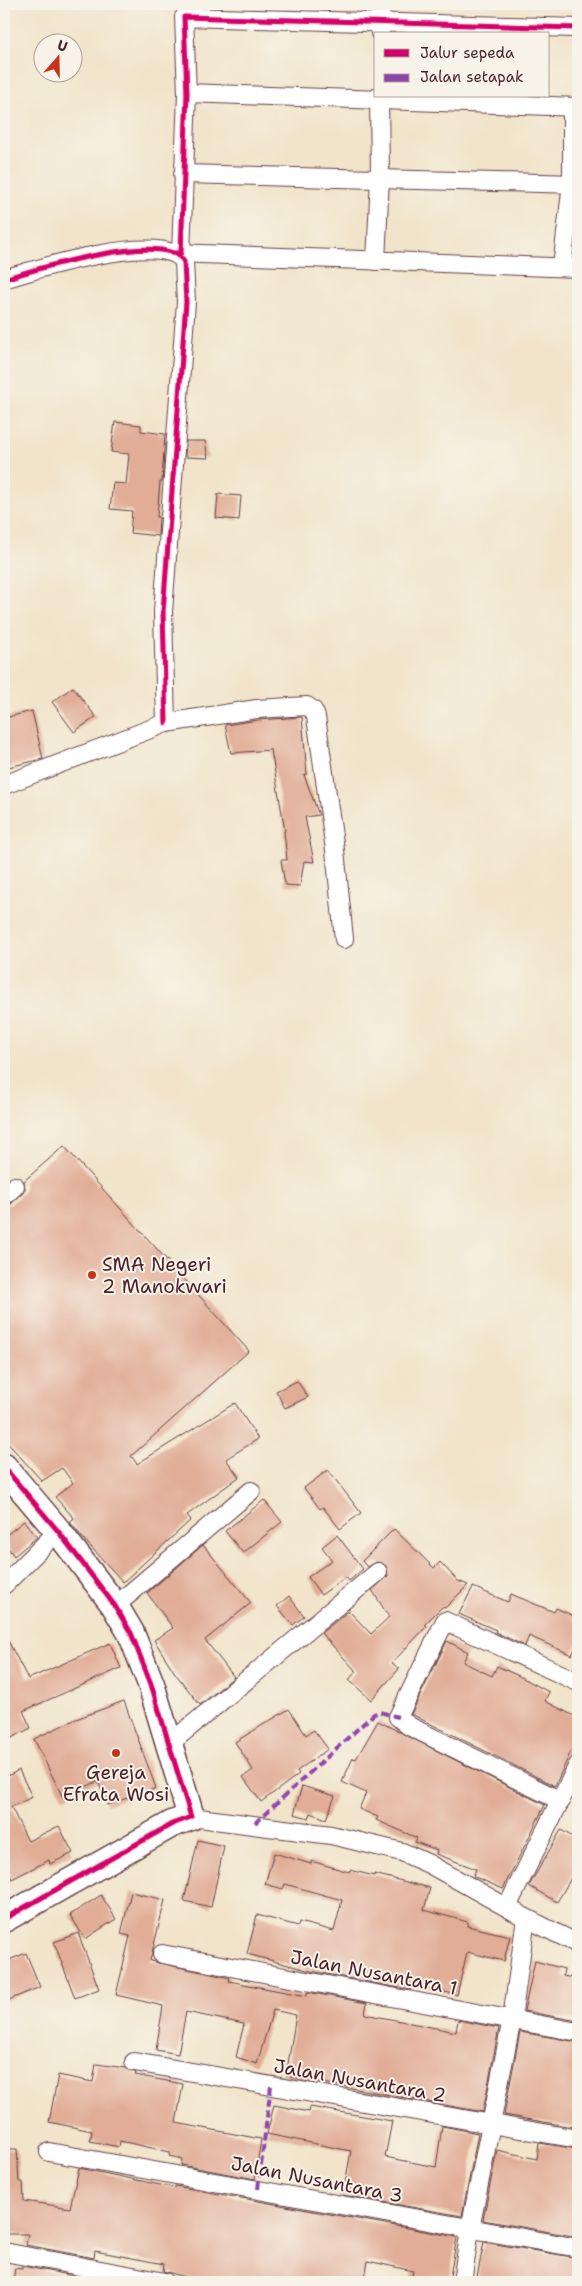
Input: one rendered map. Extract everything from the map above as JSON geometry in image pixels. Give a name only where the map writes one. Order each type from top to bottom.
[{"type":"street","points":[[380,4],[380,28]]},
{"type":"street","points":[[166,723],[162,612],[186,293],[184,262],[178,253],[187,93],[184,17],[380,28],[578,28]]},
{"type":"street","points":[[187,93],[374,98]]},
{"type":"street","points":[[4,279],[76,258],[112,252],[145,250],[178,253],[376,261],[570,268],[575,184],[575,107],[379,98],[380,177],[376,261]]},
{"type":"street","points":[[183,174],[380,177],[575,184]]},
{"type":"street","points":[[4,785],[166,723],[266,708],[308,706],[313,710],[316,717],[335,850],[344,939]]},
{"type":"street","points":[[4,1467],[58,1531],[115,1606],[131,1633],[150,1684],[191,1817]]},
{"type":"street","points":[[115,1606],[251,1491]]},
{"type":"street","points":[[4,1585],[58,1531]]},
{"type":"street","points":[[169,1744],[378,1572]]},
{"type":"street","points":[[561,1801],[410,1726],[398,1717],[445,1621],[578,1682]]},
{"type":"street","points":[[507,1907],[578,1765]]},
{"type":"street","points":[[4,1919],[172,1824],[191,1817],[331,1834],[402,1852],[429,1864],[526,1918],[578,1944]]},
{"type":"street","points":[[462,2282],[470,2229],[512,2019],[526,1918]]},
{"type":"street","name":"Jalan Nusantara 1","points":[[162,1954],[578,2032]]},
{"type":"street","name":"Jalan Nusantara 2","points":[[134,2062],[578,2139]]},
{"type":"street","name":"Jalan Nusantara 3","points":[[48,2152],[578,2248]]},
{"type":"street","points":[[4,2252],[166,2282]]},
{"type":"building","points":[[115,422],[141,425],[141,431],[165,434],[162,482],[160,482],[157,517],[159,517],[158,536],[130,533],[132,511],[110,509],[113,483],[126,484],[129,454],[111,452]]},
{"type":"building","points":[[186,441],[205,441],[208,458],[185,457]]},
{"type":"building","points":[[218,494],[241,496],[239,520],[216,518]]},
{"type":"building","points":[[73,687],[96,717],[74,732],[52,702]]},
{"type":"building","points":[[32,711],[43,759],[4,768],[4,718]]},
{"type":"building","points":[[302,717],[307,774],[304,775],[319,815],[305,817],[314,862],[304,861],[300,886],[285,885],[281,860],[287,860],[285,831],[271,750],[231,753],[225,725],[258,720]]},
{"type":"building","name":"SMA Negeri 2 Manokwari","points":[[64,1146],[249,1351],[131,1456],[137,1464],[235,1403],[258,1439],[226,1459],[239,1477],[187,1515],[191,1520],[123,1582],[81,1536],[70,1522],[74,1518],[55,1497],[73,1483],[62,1468],[42,1481],[4,1439],[4,1206],[11,1204],[22,1194],[25,1189],[24,1181]]},
{"type":"building","points":[[297,1381],[308,1397],[285,1408],[276,1391]]},
{"type":"building","points":[[328,1470],[361,1513],[340,1529],[323,1507],[320,1509],[304,1488]]},
{"type":"building","points":[[264,1500],[282,1522],[243,1553],[225,1531]]},
{"type":"building","points":[[24,1521],[37,1537],[14,1556],[4,1543],[4,1537]]},
{"type":"building","points":[[394,1529],[434,1568],[440,1562],[458,1581],[468,1585],[445,1608],[442,1607],[425,1624],[427,1626],[392,1663],[399,1669],[371,1700],[349,1680],[356,1671],[321,1633],[347,1612],[350,1612],[371,1634],[389,1617],[372,1590],[388,1576],[386,1566],[377,1562],[367,1567],[362,1561]]},
{"type":"building","points":[[337,1535],[363,1569],[349,1581],[346,1577],[321,1595],[308,1577],[332,1560],[322,1547]]},
{"type":"building","points":[[203,1545],[251,1603],[205,1640],[234,1677],[200,1705],[175,1673],[154,1640],[173,1628],[147,1593]]},
{"type":"building","points":[[473,1587],[508,1602],[511,1594],[554,1612],[556,1608],[578,1618],[578,1642],[572,1655],[529,1636],[525,1646],[495,1632],[496,1630],[459,1614]]},
{"type":"building","points":[[289,1596],[304,1616],[293,1625],[277,1606]]},
{"type":"building","points":[[4,1633],[28,1679],[110,1643],[121,1668],[23,1711],[31,1728],[4,1742]]},
{"type":"building","points":[[447,1641],[468,1652],[463,1662],[492,1676],[497,1666],[521,1677],[549,1692],[545,1701],[578,1718],[578,1747],[574,1745],[555,1786],[411,1714]]},
{"type":"building","name":"Gereja Efrata Wosi","points":[[124,1701],[156,1788],[107,1805],[98,1781],[63,1798],[34,1739],[76,1719]]},
{"type":"building","points":[[289,1709],[306,1735],[314,1730],[328,1749],[297,1771],[299,1774],[261,1802],[243,1777],[253,1770],[235,1742]]},
{"type":"building","points":[[378,1721],[545,1805],[503,1889],[473,1876],[476,1869],[436,1854],[437,1850],[415,1842],[417,1838],[376,1820],[378,1817],[359,1809],[366,1793],[342,1782],[353,1758],[356,1759]]},
{"type":"building","points":[[19,1770],[32,1797],[11,1807],[28,1841],[59,1826],[73,1853],[50,1864],[49,1860],[12,1879],[4,1863],[4,1778]]},
{"type":"building","points":[[302,1786],[335,1796],[326,1819],[311,1813],[309,1818],[294,1814]]},
{"type":"building","points":[[561,1830],[578,1840],[578,1866],[557,1902],[529,1886]]},
{"type":"building","points":[[198,1840],[224,1846],[211,1907],[184,1901]]},
{"type":"building","points":[[274,1853],[311,1864],[311,1861],[349,1872],[350,1870],[374,1876],[374,1874],[430,1888],[424,1910],[468,1922],[467,1926],[510,1936],[504,1961],[467,1952],[457,1995],[412,1984],[410,1990],[311,1971],[247,1954],[257,1915],[298,1926],[299,1922],[334,1931],[342,1900],[285,1884],[283,1889],[265,1884]]},
{"type":"building","points":[[131,1892],[165,1900],[150,1961],[230,1978],[229,1981],[264,1988],[307,1996],[307,1992],[367,2003],[365,2014],[456,2032],[458,2020],[499,2028],[483,2112],[286,2076],[296,2015],[273,2010],[257,2064],[236,2057],[244,2024],[186,2012],[178,2054],[156,2050],[163,2006],[116,1995],[130,1936],[121,1934]]},
{"type":"building","points":[[101,1895],[116,1919],[85,1939],[70,1915]]},
{"type":"building","points":[[78,1933],[99,1989],[75,1998],[54,1942]]},
{"type":"building","points":[[26,1953],[40,1987],[4,2002],[4,1962]]},
{"type":"building","points":[[535,1961],[564,1969],[563,1976],[578,1979],[578,2021],[524,2011]]},
{"type":"building","points":[[520,2032],[578,2042],[578,2128],[504,2115]]},
{"type":"building","points":[[96,2064],[126,2068],[136,2073],[135,2075],[183,2084],[176,2123],[261,2139],[255,2179],[181,2165],[182,2159],[169,2156],[170,2152],[120,2141],[119,2147],[90,2141],[92,2131],[49,2122],[58,2075],[93,2082]]},
{"type":"building","points":[[274,2105],[309,2112],[310,2107],[392,2121],[385,2157],[436,2167],[442,2126],[478,2133],[462,2216],[343,2195],[351,2151],[267,2134]]},
{"type":"building","points":[[539,2143],[578,2149],[578,2237],[483,2220],[497,2150],[537,2159]]},
{"type":"building","points":[[4,2149],[17,2149],[19,2182],[23,2182],[24,2201],[70,2208],[79,2168],[175,2188],[175,2186],[457,2237],[449,2282],[411,2282],[413,2271],[368,2261],[364,2282],[205,2282],[163,2271],[164,2264],[95,2251],[94,2258],[26,2245],[28,2234],[4,2234]]},
{"type":"building","points":[[484,2242],[578,2258],[578,2282],[476,2282]]},
{"type":"building","points":[[22,2266],[89,2279],[89,2282],[13,2282],[15,2268],[22,2269]]},
{"type":"marked path","points":[[255,1823],[374,1714],[380,1712],[398,1717]]},
{"type":"marked path","points":[[258,2189],[271,2086]]},
{"type":"cycle path","points":[[175,253],[181,253],[187,93],[184,17],[578,28]]},
{"type":"cycle path","points":[[4,279],[69,261],[127,251],[153,249],[173,253],[184,262],[186,302],[163,612],[166,723]]},
{"type":"cycle path","points":[[4,1467],[58,1531],[115,1606],[131,1633],[151,1684],[191,1817],[172,1824],[4,1919]]},
{"type":"place","name":"SMA Negeri 2 Manokwari","points":[[92,1275]]},
{"type":"place","name":"Gereja Efrata Wosi","points":[[116,1753]]}]
